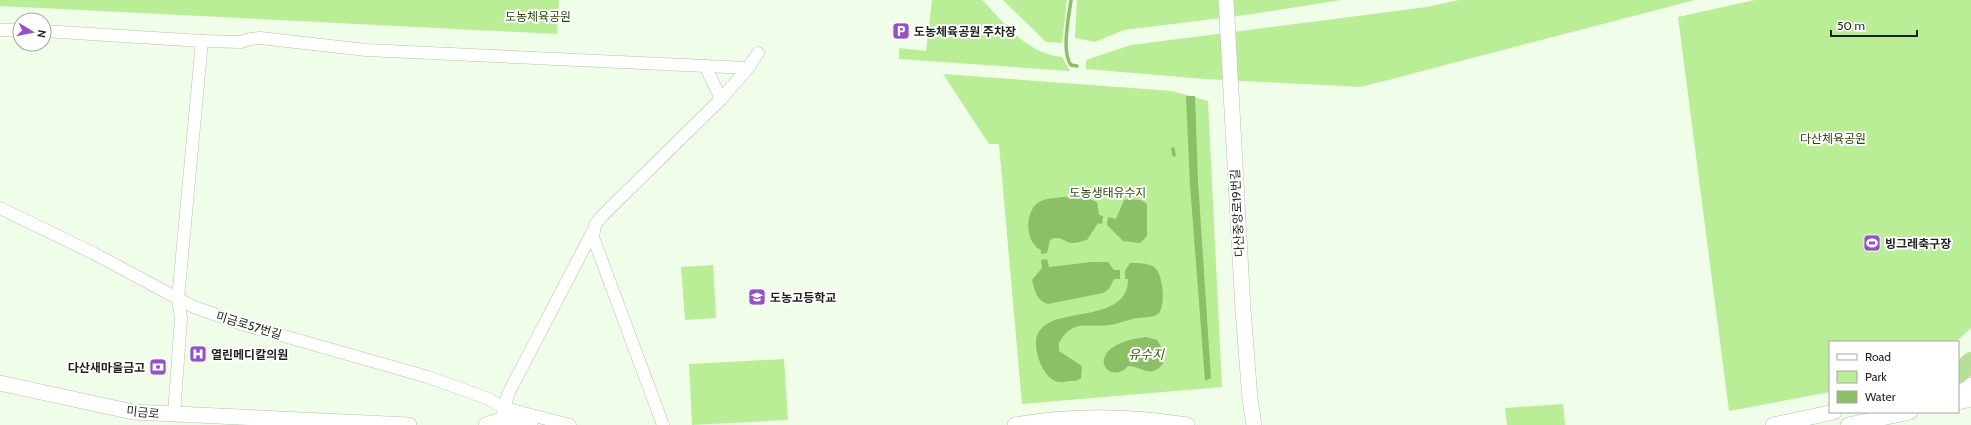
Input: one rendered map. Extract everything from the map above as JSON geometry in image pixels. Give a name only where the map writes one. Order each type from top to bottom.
[{"type":"highway","points":[[1959,373],[1971,362]]},
{"type":"street","name":"다산중앙로19번길","points":[[1226,0],[1244,317],[1250,399],[1254,425]]},
{"type":"street","points":[[0,30],[12,30]]},
{"type":"street","points":[[52,32],[202,41],[242,42],[260,38],[366,50],[748,68]]},
{"type":"street","points":[[174,415],[181,318],[178,299],[202,41]]},
{"type":"street","points":[[502,418],[508,394],[602,216],[721,99],[748,68],[758,53]]},
{"type":"street","points":[[705,66],[721,99]]},
{"type":"street","name":"미금로57번길","points":[[0,208],[93,253],[194,307],[245,325],[428,377],[489,399],[502,418]]},
{"type":"street","points":[[594,229],[593,237],[663,425]]},
{"type":"street","name":"미금로","points":[[0,383],[133,412],[272,422],[408,425]]},
{"type":"street","points":[[1959,387],[1971,385]]},
{"type":"street","points":[[1959,402],[1971,400]]},
{"type":"street","points":[[1773,425],[1829,413]]},
{"type":"street","points":[[1848,425],[1905,413]]},
{"type":"street","points":[[502,418],[530,425]]},
{"type":"street","points":[[486,425],[502,418],[570,425]]},
{"type":"street","points":[[1015,425],[1058,420],[1096,418],[1149,420],[1187,425]]},
{"type":"green space","name":"도농체육공원","points":[[0,0],[559,0],[557,34],[0,6]]},
{"type":"green space","points":[[932,0],[982,0],[1008,28],[1027,44],[1049,55],[1062,57],[1070,71],[899,59],[899,48],[926,51]]},
{"type":"green space","points":[[1003,0],[1067,0],[1062,43],[1046,42]]},
{"type":"green space","points":[[1077,0],[1341,0],[1246,15],[1124,30],[1095,42],[1075,38]]},
{"type":"green space","points":[[1459,0],[1695,0],[1361,87],[1205,79],[1086,69],[1086,60],[1131,45],[1427,7]]},
{"type":"green space","name":"다산체육공원","points":[[1755,0],[1971,0],[1971,328],[1957,341],[1829,341],[1829,392],[1729,411],[1678,17]]},
{"type":"green space","name":"도농생태유수지","points":[[943,74],[1172,91],[1208,101],[1222,387],[1022,404],[999,144],[989,144]]},
{"type":"green space","points":[[713,265],[716,318],[685,320],[681,267]]},
{"type":"green space","points":[[784,359],[788,420],[692,425],[689,364]]},
{"type":"green space","points":[[1563,404],[1565,425],[1507,425],[1505,408]]},
{"type":"water","points":[[1186,96],[1195,96],[1198,181],[1211,378],[1205,381],[1190,185]]},
{"type":"water","points":[[1063,197],[1087,198],[1097,202],[1099,215],[1103,216],[1102,224],[1098,223],[1087,240],[1070,243],[1059,238],[1050,240],[1047,253],[1041,254],[1041,250],[1032,241],[1029,234],[1028,227],[1031,212],[1034,206],[1041,201]]},
{"type":"water","points":[[1124,200],[1141,200],[1147,204],[1147,236],[1140,243],[1123,241],[1107,225],[1108,217],[1116,219]]},
{"type":"water","points":[[1047,259],[1049,267],[1091,262],[1108,262],[1114,270],[1120,270],[1120,279],[1114,279],[1109,289],[1103,293],[1048,304],[1038,298],[1032,280],[1042,268],[1041,260]]},
{"type":"water","points":[[1130,263],[1149,265],[1157,270],[1160,276],[1163,297],[1159,313],[1152,317],[1101,326],[1081,326],[1069,330],[1059,343],[1059,351],[1082,366],[1081,378],[1076,381],[1057,382],[1043,369],[1038,358],[1036,346],[1037,335],[1042,328],[1051,322],[1106,308],[1117,302],[1125,293],[1128,279],[1125,279],[1125,271]]},
{"type":"water","name":"유수지","points":[[1146,337],[1157,340],[1163,350],[1163,364],[1154,371],[1147,371],[1128,366],[1120,372],[1113,372],[1107,369],[1104,363],[1105,356],[1112,348],[1125,341]]},
{"type":"waterway","points":[[1071,0],[1066,34],[1066,52],[1071,65],[1077,66]]},
{"type":"waterway","points":[[1173,149],[1174,155]]},
{"type":"place","name":"도농체육공원 주차장","points":[[901,31]]},
{"type":"place","name":"빙그레축구장","points":[[1872,243]]},
{"type":"place","name":"도농고등학교","points":[[757,297]]},
{"type":"place","name":"열린메디칼의원","points":[[198,354]]},
{"type":"place","name":"다산새마을금고","points":[[158,367]]}]
